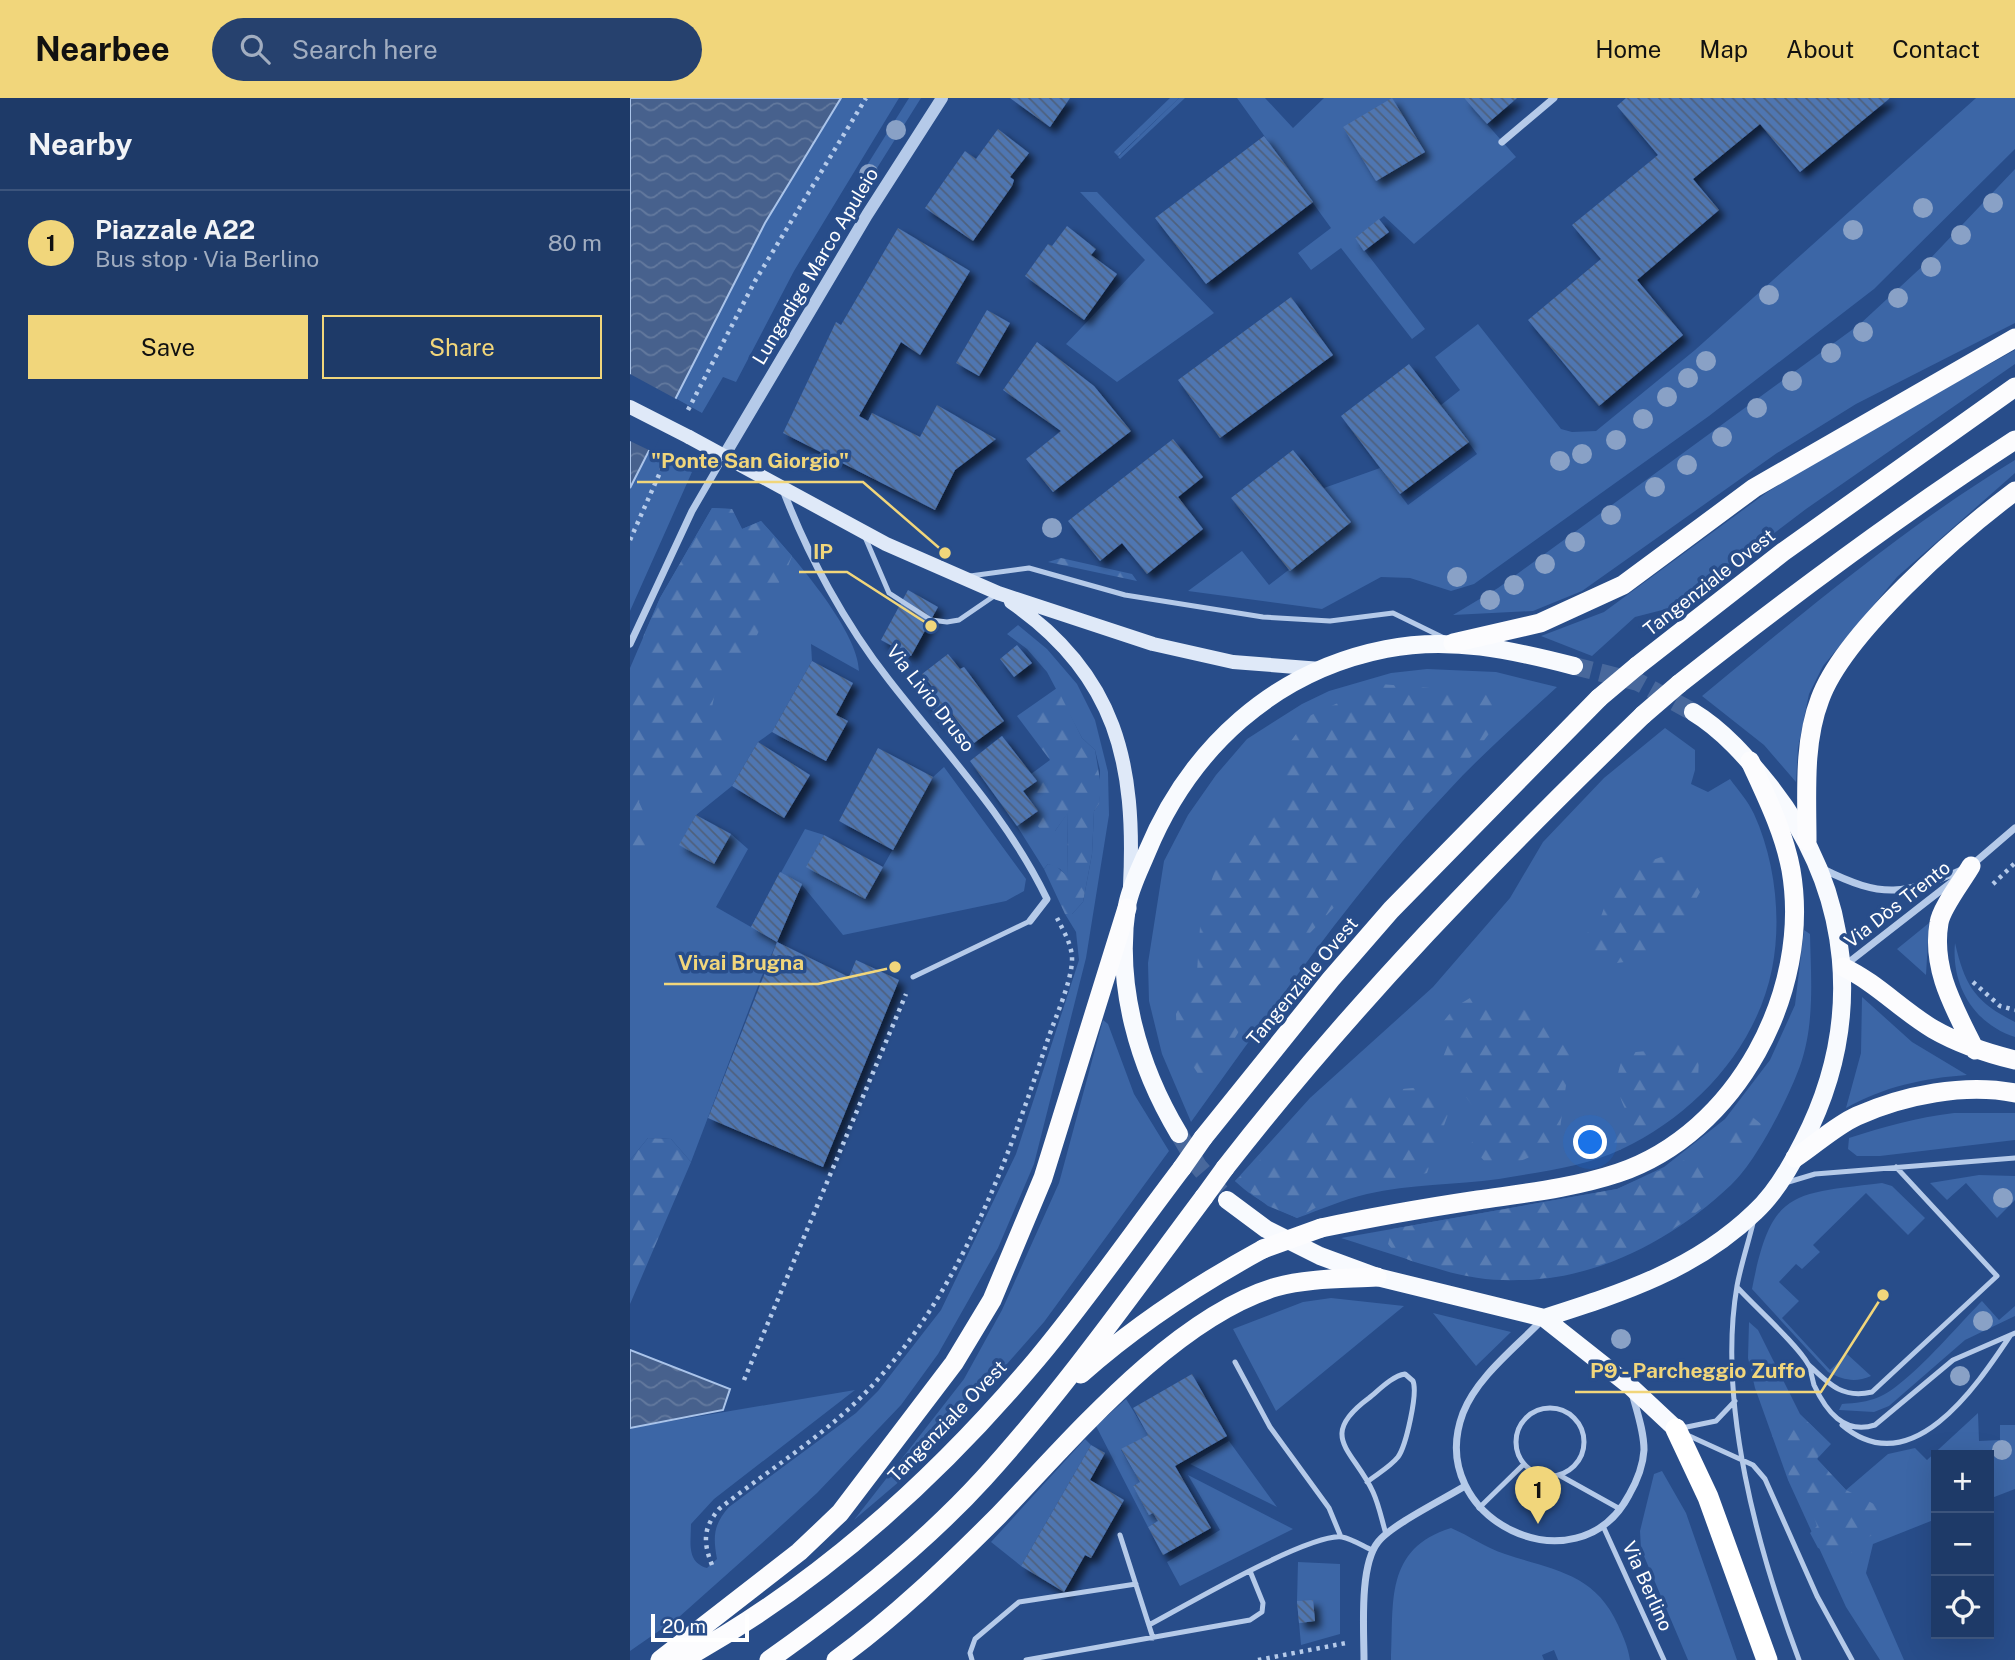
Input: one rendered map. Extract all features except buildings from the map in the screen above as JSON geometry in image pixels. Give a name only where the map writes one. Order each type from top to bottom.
[{"type":"highway","points":[[1453,643],[1540,623],[1623,585],[1754,488],[2015,338]]},
{"type":"highway","name":"Tangenziale Ovest","points":[[682,1660],[774,1605],[818,1573],[923,1482],[1039,1356],[1203,1138],[1331,979],[1383,920],[1599,698],[1783,552],[2015,387]]},
{"type":"highway","points":[[769,1660],[843,1604],[982,1480],[1052,1401],[1290,1084],[1554,801],[1679,684],[1811,580],[1923,500],[2015,440]]},
{"type":"highway","points":[[1808,841],[1808,751],[1820,696],[1860,638],[1911,582],[1965,529],[2015,491]]},
{"type":"highway","points":[[1052,1401],[1127,1334],[1208,1279],[1263,1249],[1321,1228],[1399,1212],[1584,1183],[1644,1162],[1702,1122],[1736,1083],[1761,1046],[1777,1012],[1792,956],[1795,921],[1791,870],[1778,825],[1750,761]]},
{"type":"highway","points":[[1971,866],[1939,921],[1940,972],[1944,988],[1975,1050]]},
{"type":"highway","points":[[660,1660],[799,1552],[841,1513],[954,1363],[992,1300],[1043,1178],[1128,901]]},
{"type":"highway","points":[[1843,967],[1870,980],[1934,1029],[1975,1050],[2015,1060]]},
{"type":"highway","points":[[1795,1158],[1857,1116],[1910,1099],[1959,1089],[2015,1093]]},
{"type":"highway","points":[[836,1660],[916,1597],[1098,1410],[1181,1339],[1223,1312],[1276,1287],[1311,1281],[1377,1277]]},
{"type":"highway","points":[[1676,1429],[1708,1497],[1767,1660]]},
{"type":"main road","points":[[630,407],[862,531],[998,593],[1153,643],[1220,659],[1321,669]]},
{"type":"main road","points":[[998,593],[1031,616],[1078,664],[1113,721],[1121,743],[1132,845],[1125,946],[1132,1025],[1148,1072],[1179,1134]]},
{"type":"main road","points":[[1128,901],[1160,820],[1189,772],[1251,710],[1321,669],[1386,649],[1453,643],[1529,654],[1574,666]]},
{"type":"main road","points":[[1544,1318],[1642,1286],[1668,1274],[1714,1245],[1756,1211],[1795,1158],[1823,1098],[1838,1045],[1843,967],[1833,909],[1808,841],[1750,761],[1706,720],[1693,712]]},
{"type":"main road","points":[[1227,1200],[1266,1229],[1320,1256],[1377,1277],[1544,1318],[1630,1386],[1676,1429]]},
{"type":"street","name":"Lungadige Marco Apuleio","points":[[724,456],[866,215],[942,98]]},
{"type":"street","points":[[1503,142],[1554,98]]},
{"type":"street","points":[[630,644],[692,511],[724,456]]},
{"type":"street","name":"Via Livio Druso","points":[[782,489],[794,520],[822,573],[886,677],[999,818],[1032,869],[1047,899]]},
{"type":"street","name":"Via Dòs Trento","points":[[1843,967],[2015,828]]},
{"type":"street","name":"Via Dòs Trento","points":[[1819,867],[1855,883],[1892,892],[1924,886],[1971,866]]},
{"type":"street","points":[[1030,921],[1047,899]]},
{"type":"street","name":"Via Berlino","points":[[1544,1318],[1478,1387],[1462,1415],[1457,1445],[1458,1466],[1465,1486],[1479,1508],[1508,1531],[1541,1540],[1561,1540],[1603,1526],[1620,1509],[1639,1476],[1644,1451],[1642,1428],[1630,1386]]},
{"type":"street","points":[[1364,1660],[1366,1573],[1372,1550],[1386,1534],[1465,1486]]},
{"type":"lane","points":[[862,531],[889,593],[931,620],[959,620],[998,593]]},
{"type":"lane","points":[[962,577],[1029,568],[1125,596],[1263,617],[1330,621],[1393,613],[1453,643]]},
{"type":"lane","points":[[913,977],[1030,921]]},
{"type":"lane","points":[[1776,1186],[1815,1174],[2015,1158]]},
{"type":"lane","points":[[1737,1287],[1833,1388],[1853,1395],[1872,1392],[1997,1276],[1896,1167]]},
{"type":"lane","points":[[1756,1211],[1737,1287],[1735,1401],[1742,1460],[1757,1533],[1799,1660]]},
{"type":"lane","points":[[1808,1364],[1824,1404],[1837,1420],[1864,1440],[1902,1443],[1932,1427],[1978,1386],[2013,1335]]},
{"type":"lane","points":[[1837,1420],[1865,1429],[1875,1425],[1953,1360],[2013,1335]]},
{"type":"lane","points":[[1235,1362],[1270,1427],[1329,1508],[1341,1537]]},
{"type":"lane","points":[[1367,1482],[1394,1461],[1402,1450],[1415,1393],[1413,1381],[1405,1374],[1396,1377],[1353,1410],[1343,1423],[1343,1447],[1367,1482],[1386,1534]]},
{"type":"lane","points":[[1676,1429],[1716,1421],[1735,1401]]},
{"type":"lane","points":[[1559,1475],[1577,1463],[1584,1443],[1578,1422],[1561,1410],[1539,1410],[1522,1423],[1516,1444],[1524,1464],[1540,1475],[1559,1475],[1620,1509]]},
{"type":"lane","points":[[1676,1429],[1718,1452],[1742,1460],[1756,1468],[1765,1479],[1817,1596],[1852,1660]]},
{"type":"lane","points":[[1479,1508],[1524,1464]]},
{"type":"lane","name":"Via Berlino","points":[[1603,1526],[1664,1660]]},
{"type":"lane","points":[[1120,1535],[1153,1638]]},
{"type":"lane","points":[[1149,1625],[1250,1571],[1298,1549],[1341,1537],[1372,1550]]},
{"type":"lane","points":[[1026,1660],[1257,1617],[1262,1612],[1263,1603],[1250,1571]]},
{"type":"lane","points":[[972,1660],[970,1653],[975,1639],[1020,1602],[1136,1584]]},
{"type":"path","points":[[755,281],[866,98]]},
{"type":"path","points":[[1987,889],[2015,863]]},
{"type":"path","points":[[712,1565],[705,1536],[707,1524],[719,1509],[857,1402],[906,1343],[958,1265],[1022,1118],[1072,959],[1068,942],[1047,899]]},
{"type":"path","points":[[1969,973],[1982,993],[2000,1006],[2015,1010]]},
{"type":"path","points":[[744,1380],[913,977]]},
{"type":"path","points":[[1258,1660],[1364,1640]]},
{"type":"green space","points":[[841,98],[899,98],[794,271],[736,382],[723,377],[702,413],[675,398],[765,223]]},
{"type":"green space","points":[[909,98],[921,98],[867,184],[859,178]]},
{"type":"green space","points":[[1170,98],[1179,98],[1118,156],[1114,152]]},
{"type":"green space","points":[[1179,98],[1185,98],[1120,159],[1118,157]]},
{"type":"green space","points":[[1237,98],[1265,98],[1293,128],[1324,98],[1464,98],[1516,157],[1414,244],[1384,216],[1355,238],[1425,329],[1412,339],[1341,248],[1311,270],[1298,253],[1331,228]]},
{"type":"green space","points":[[1976,98],[2015,98],[2015,149],[1874,289],[1709,416],[1474,584],[1451,591],[1410,578],[1381,577],[1322,609],[1188,591],[1242,551],[1269,585],[1351,522],[1324,488],[1380,468],[1408,505],[1477,454],[1441,405],[1460,390],[1435,357],[1478,324],[1561,429],[1572,432],[1596,431],[1695,350]]},
{"type":"green space","points":[[2015,169],[2015,323],[1856,404],[1777,453],[1582,591],[1533,611],[1453,615],[1498,588],[1860,324],[1927,262]]},
{"type":"green space","points":[[1080,192],[1097,192],[1214,313],[1117,382],[1066,344],[1145,260]]},
{"type":"green space","points":[[2015,350],[2015,364],[1806,509],[1678,606],[1635,617],[1592,656],[1541,636],[1604,612],[1766,493],[1836,449]]},
{"type":"green space","points":[[650,451],[692,472],[630,611],[630,488]]},
{"type":"green space","points":[[2015,460],[2015,473],[1897,577],[1823,666],[1809,694],[1798,748],[1796,782],[1764,745],[1702,696],[1893,543]]},
{"type":"green space","points":[[712,508],[732,509],[742,529],[761,521],[804,571],[835,614],[856,654],[859,671],[811,644],[812,661],[772,732],[758,742],[732,786],[696,815],[680,845],[713,864],[731,834],[748,849],[716,907],[751,927],[805,829],[824,835],[807,867],[865,899],[933,777],[944,767],[1026,879],[1024,891],[1006,901],[843,935],[802,885],[761,978],[691,1162],[671,1139],[648,1138],[630,1160],[630,668],[660,598]]},
{"type":"green space","points":[[712,508],[732,509],[742,529],[761,521],[792,556],[784,577],[759,605],[759,631],[747,655],[728,670],[716,688],[711,712],[725,743],[727,755],[722,777],[696,815],[688,814],[668,785],[662,765],[648,781],[639,802],[655,838],[648,852],[630,861],[630,699],[652,675],[643,637],[660,598]]},
{"type":"green space","points":[[1061,558],[1132,574],[1137,581],[1048,562]]},
{"type":"green space","points":[[1018,625],[1047,649],[1077,684],[1095,720],[1108,772],[1109,815],[1086,958],[1034,1164],[998,1248],[938,1354],[901,1405],[817,1493],[772,1534],[679,1617],[630,1651],[630,1428],[855,1390],[714,1499],[691,1524],[693,1556],[700,1565],[707,1568],[717,1559],[716,1532],[729,1507],[856,1413],[878,1391],[941,1310],[1016,1154],[1079,960],[1076,932],[1065,914],[1072,914],[1083,902],[1092,854],[1094,811],[1099,804],[1100,770],[1095,750],[1082,738],[1047,672],[1027,649],[1007,634]]},
{"type":"green space","points":[[1427,669],[1496,672],[1557,687],[1462,777],[1379,869],[1314,952],[1191,1122],[1162,1054],[1149,1001],[1148,963],[1164,861],[1188,815],[1216,775],[1247,739],[1302,704],[1329,691],[1391,673]]},
{"type":"green space","points":[[1380,684],[1492,693],[1495,726],[1472,756],[1418,803],[1397,832],[1367,863],[1341,900],[1310,933],[1287,975],[1254,1006],[1217,1068],[1202,1080],[1177,1041],[1176,1014],[1197,972],[1201,912],[1219,858],[1289,794],[1281,755],[1309,716]]},
{"type":"green space","points":[[1057,688],[1082,738],[1095,750],[1101,786],[1099,804],[1094,811],[1092,854],[1083,902],[1072,914],[1065,914],[1044,869],[1048,864],[1056,866],[1067,876],[1068,813],[1055,831],[1046,836],[1033,820],[1038,811],[1023,791],[1037,781],[1031,774],[1050,760],[1017,716]]},
{"type":"green space","points":[[1665,728],[1695,750],[1695,770],[1691,784],[1708,792],[1730,779],[1746,800],[1761,832],[1772,870],[1776,930],[1772,969],[1752,1026],[1718,1076],[1674,1118],[1648,1135],[1608,1155],[1562,1168],[1499,1179],[1416,1186],[1367,1194],[1297,1218],[1256,1198],[1235,1181],[1310,1098],[1433,987],[1510,898],[1543,842],[1604,778]]},
{"type":"green space","points":[[1038,811],[1055,831],[1068,812],[1067,877],[1060,869],[1048,864],[1044,869],[1017,826]]},
{"type":"green space","points":[[1664,856],[1682,858],[1700,892],[1680,928],[1632,961],[1617,963],[1593,958],[1582,938],[1599,922],[1613,883],[1630,868]]},
{"type":"green space","points":[[1929,923],[1926,975],[1897,949]]},
{"type":"green space","points":[[1804,930],[1810,934],[1810,1017],[1805,1050],[1795,1080],[1770,1129],[1741,1175],[1685,1223],[1632,1253],[1604,1265],[1546,1278],[1516,1280],[1449,1271],[1341,1238],[1617,1189],[1664,1167],[1725,1119],[1770,1060],[1795,1005]]},
{"type":"green space","points":[[1955,943],[1968,982],[1981,1000],[2015,1022],[2015,1037],[1988,1023],[1968,1001],[1957,974]]},
{"type":"green space","points":[[1862,997],[1912,1042],[1967,1075],[1904,1085],[1874,1094],[1846,1108],[1861,1053]]},
{"type":"green space","points":[[1470,998],[1551,1012],[1571,1049],[1559,1136],[1526,1159],[1487,1164],[1471,1146],[1479,1115],[1441,1062],[1450,1040],[1443,1022],[1455,1007]]},
{"type":"green space","points":[[1103,1020],[1108,1024],[1134,1094],[1169,1151],[1044,1322],[914,1469],[854,1520],[964,1379],[1002,1310],[1059,1183]]},
{"type":"green space","points":[[1683,1032],[1699,1054],[1698,1084],[1620,1150],[1606,1143],[1606,1128],[1625,1109],[1619,1094],[1618,1081],[1619,1068],[1625,1053],[1658,1050],[1670,1056]]},
{"type":"green space","points":[[1423,1087],[1451,1106],[1427,1173],[1381,1184],[1357,1185],[1297,1218],[1268,1206],[1235,1181],[1260,1160],[1300,1140],[1354,1095],[1371,1105],[1381,1091]]},
{"type":"green space","points":[[1954,1113],[2015,1113],[2015,1140],[1880,1156],[1857,1156],[1848,1149],[1849,1138],[1926,1117]]},
{"type":"green space","points":[[1750,1115],[1761,1124],[1755,1136],[1728,1159],[1720,1155],[1723,1128],[1735,1118]]},
{"type":"green space","points":[[648,1138],[671,1139],[691,1162],[630,1304],[630,1160]]},
{"type":"green space","points":[[1696,1155],[1708,1171],[1703,1207],[1644,1246],[1578,1271],[1544,1278],[1509,1280],[1474,1277],[1411,1261],[1399,1255],[1388,1244],[1392,1229],[1617,1189]]},
{"type":"green space","points":[[1979,1175],[2015,1176],[2015,1200],[1997,1218],[1966,1183],[1947,1200],[1930,1183]]},
{"type":"green space","points":[[1882,1183],[1892,1186],[1925,1218],[1908,1235],[1866,1193],[1813,1245],[1820,1252],[1802,1269],[1796,1264],[1779,1282],[1799,1301],[1782,1318],[1830,1370],[1847,1354],[1871,1376],[1849,1380],[1828,1372],[1752,1289],[1759,1256],[1768,1232],[1777,1215],[1790,1203],[1826,1190]]},
{"type":"green space","points":[[1331,1298],[1404,1306],[1276,1411],[1233,1329],[1303,1302]]},
{"type":"green space","points":[[1982,1301],[1999,1320],[2015,1306],[2015,1316],[1965,1340],[1889,1406],[1874,1412],[1839,1410],[1842,1404],[1870,1400],[1891,1390],[1918,1368]]},
{"type":"green space","points":[[1433,1313],[1511,1332],[1476,1366]]},
{"type":"green space","points":[[1749,1322],[1758,1330],[1800,1414],[1831,1444],[1817,1459],[1846,1490],[1888,1454],[1915,1448],[1927,1460],[1931,1456],[1931,1521],[1873,1544],[1866,1573],[1904,1660],[1880,1660],[1846,1607],[1788,1480],[1755,1388],[1748,1358]]},
{"type":"green space","points":[[1126,1399],[1148,1435],[1121,1450],[1140,1482],[1133,1486],[1149,1514],[1153,1513],[1158,1521],[1148,1527],[1096,1426]]},
{"type":"green space","points":[[1789,1413],[1810,1424],[1824,1442],[1817,1459],[1846,1490],[1874,1504],[1885,1518],[1881,1530],[1860,1542],[1851,1553],[1837,1554],[1818,1548],[1810,1533],[1817,1526],[1806,1492],[1788,1480],[1790,1457],[1772,1436]]},
{"type":"green space","points":[[1978,1413],[1979,1441],[2000,1440],[2000,1425],[2015,1425],[2015,1489],[1994,1497],[1994,1450],[1938,1450]]},
{"type":"green space","points":[[1085,1439],[1091,1445],[1021,1566],[991,1542]]},
{"type":"green space","points":[[1229,1441],[1277,1507],[1190,1464]]},
{"type":"green space","points":[[1662,1471],[1686,1513],[1737,1660],[1688,1660],[1641,1549],[1640,1531],[1654,1474]]},
{"type":"green space","points":[[1188,1475],[1293,1529],[1180,1586],[1167,1562],[1220,1530]]},
{"type":"green space","points":[[1451,1528],[1498,1551],[1556,1570],[1585,1584],[1609,1608],[1623,1637],[1630,1660],[1558,1660],[1554,1650],[1542,1655],[1544,1660],[1391,1660],[1394,1598],[1403,1564],[1414,1549],[1429,1537]]},
{"type":"green space","points":[[1298,1562],[1340,1564],[1340,1634],[1301,1645],[1297,1601]]},
{"type":"water","points":[[630,98],[841,98],[765,223],[630,488]]},
{"type":"water","points":[[630,1350],[730,1389],[723,1410],[630,1428]]},
{"type":"pier","points":[[630,374],[678,400],[653,452],[630,441]]},
{"type":"tunnel","points":[[1574,666],[1638,682],[1693,712]]},
{"type":"tunnel","points":[[1179,1134],[1198,1166],[1227,1200]]},
{"type":"place","name":"\"Ponte San Giorgio\"","points":[[945,553]]},
{"type":"place","name":"IP","points":[[931,626]]},
{"type":"place","name":"Vivai Brugna","points":[[895,967]]},
{"type":"place","name":"P9 - Parcheggio Zuffo","points":[[1883,1295]]},
{"type":"place","name":"Piazzale A22","points":[[1538,1524]]}]
